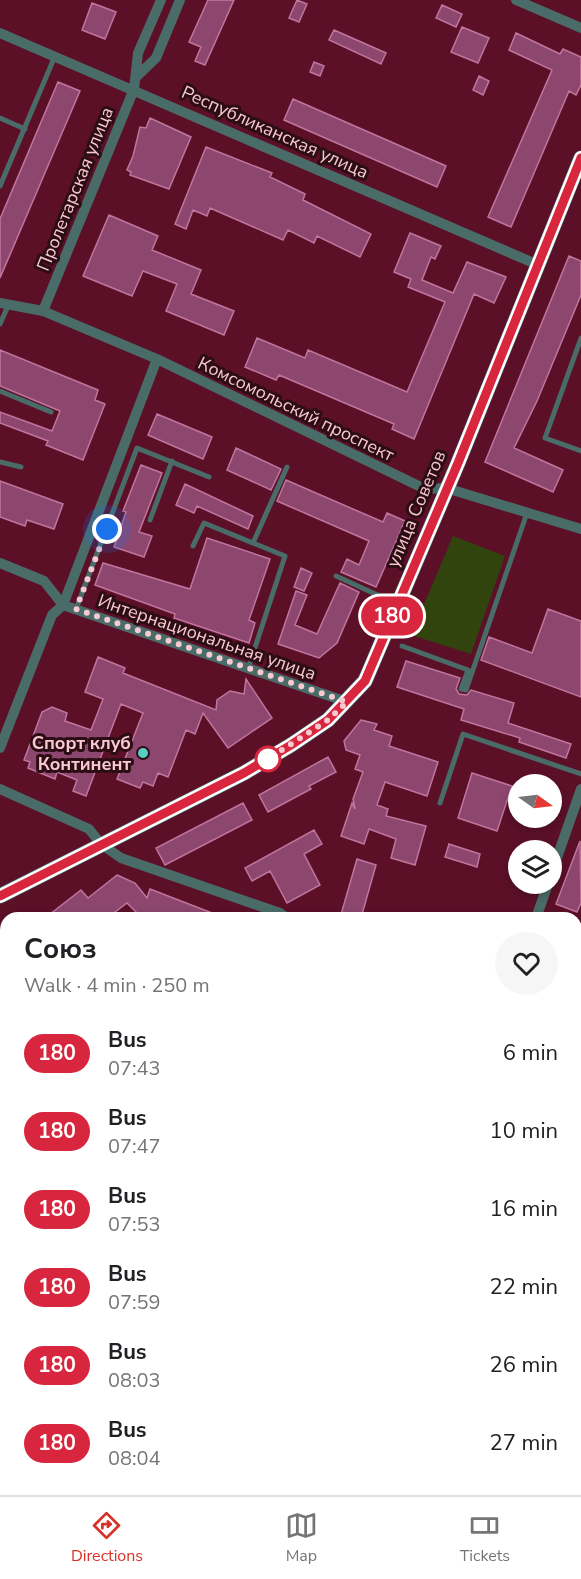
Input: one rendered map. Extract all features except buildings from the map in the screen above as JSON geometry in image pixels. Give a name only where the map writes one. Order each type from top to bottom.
[{"type":"main road","name":"улица Советов","points":[[0,896],[254,767],[310,733],[347,702],[365,681],[581,158]]},
{"type":"street","name":"Пролетарская улица","points":[[43,312],[135,83],[138,53],[161,0]]},
{"type":"street","name":"Пролетарская улица","points":[[135,83],[156,58],[180,0]]},
{"type":"street","points":[[516,0],[581,28]]},
{"type":"street","name":"Республиканская улица","points":[[0,33],[55,57],[135,83],[536,264]]},
{"type":"street","name":"Комсомольский проспект","points":[[4,304],[43,312],[158,359],[373,466],[425,489],[446,488],[581,529]]},
{"type":"street","points":[[0,748],[52,615],[63,605],[158,359]]},
{"type":"street","points":[[0,563],[44,581],[63,605]]},
{"type":"street","name":"Интернациональная улица","points":[[63,605],[347,702]]},
{"type":"street","points":[[0,789],[69,818],[89,829],[101,844],[121,858],[277,912]]},
{"type":"street","points":[[562,843],[581,789]]},
{"type":"street","points":[[538,912],[544,894]]},
{"type":"lane","points":[[0,186],[55,57]]},
{"type":"lane","points":[[0,118],[25,129]]},
{"type":"lane","points":[[0,324],[4,304]]},
{"type":"lane","points":[[581,338],[545,438],[581,451]]},
{"type":"lane","points":[[0,391],[51,412]]},
{"type":"lane","points":[[76,609],[137,448],[209,477]]},
{"type":"lane","points":[[150,520],[172,461]]},
{"type":"lane","points":[[0,462],[21,467]]},
{"type":"lane","points":[[253,543],[287,467]]},
{"type":"lane","points":[[402,646],[468,670],[461,689],[466,690],[527,512]]},
{"type":"lane","points":[[193,546],[204,523],[285,556],[248,669]]},
{"type":"lane","points":[[336,576],[397,604]]},
{"type":"lane","points":[[440,803],[463,734],[581,774]]},
{"type":"green space","points":[[453,536],[505,556],[471,654],[411,635]]},
{"type":"bus line","name":"180","points":[[0,896],[244,773],[328,720],[365,681],[458,463],[536,264],[581,158]]},
{"type":"place","name":"Спорт клуб Континент","points":[[143,753]]},
{"type":"route","points":[[107,529],[76,609],[347,702],[328,720],[268,759]]}]
